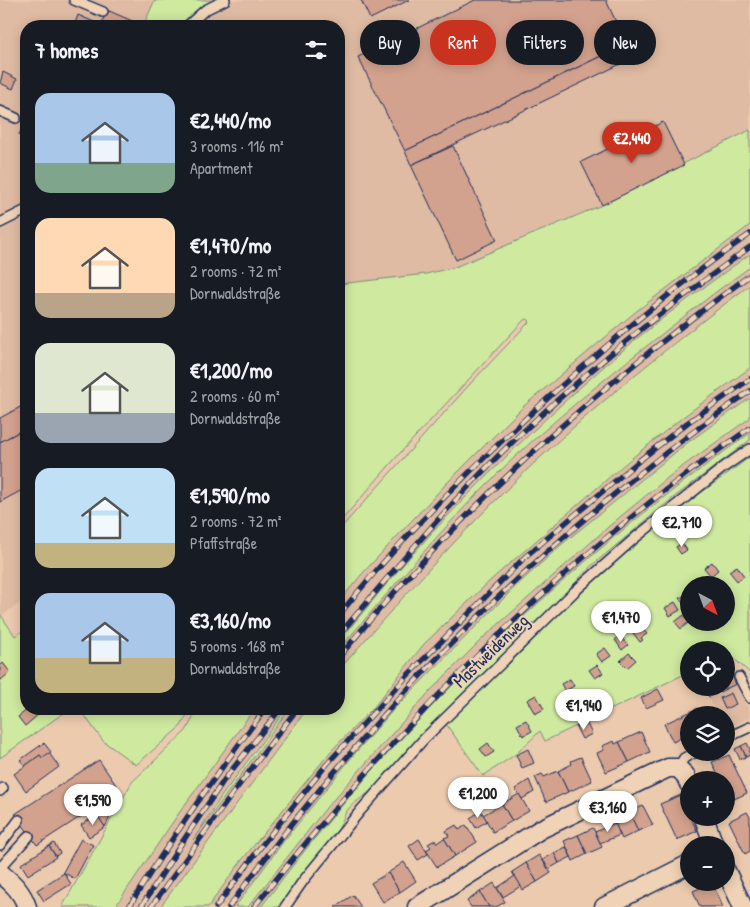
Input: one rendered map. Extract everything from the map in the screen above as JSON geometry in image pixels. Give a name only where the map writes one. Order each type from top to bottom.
[{"type":"street","points":[[417,907],[541,829],[668,768],[678,768],[681,771]]},
{"type":"street","points":[[604,907],[680,869]]},
{"type":"street","points":[[0,873],[13,883],[23,899]]},
{"type":"street","points":[[735,891],[743,907]]},
{"type":"lane","points":[[74,0],[103,12]]},
{"type":"lane","points":[[194,20],[205,10],[225,0]]},
{"type":"lane","points":[[0,112],[16,118]]},
{"type":"lane","points":[[0,223],[20,213]]},
{"type":"lane","name":"Mastweidenweg","points":[[285,907],[303,881],[361,810],[423,740],[588,580],[649,526],[750,449]]},
{"type":"lane","points":[[739,677],[750,698]]},
{"type":"lane","points":[[735,734],[750,727]]},
{"type":"lane","points":[[678,768],[682,761]]},
{"type":"lane","points":[[0,845],[19,820]]},
{"type":"lane","points":[[0,868],[30,836]]},
{"type":"shaded area","points":[[0,0],[750,0],[750,130],[602,205],[455,267],[426,274],[345,283],[345,20],[20,20],[20,603],[1,616]]},
{"type":"shaded area","points":[[750,225],[750,254],[636,340],[554,411],[430,535],[345,634],[345,595],[361,575],[445,485],[524,406],[634,313]]},
{"type":"shaded area","points":[[750,267],[750,285],[662,352],[561,438],[503,493],[412,586],[345,663],[345,642],[452,520],[497,474],[559,417],[715,291]]},
{"type":"shaded area","points":[[750,368],[750,398],[687,443],[602,511],[394,709],[324,790],[235,907],[208,907],[242,860],[331,751],[373,708],[424,644],[490,580],[627,462],[683,417]]},
{"type":"shaded area","points":[[750,418],[750,433],[690,476],[630,524],[561,582],[487,652],[376,767],[283,877],[261,907],[248,907],[326,808],[431,690],[483,638],[615,521],[676,471]]},
{"type":"shaded area","points":[[735,684],[750,712],[749,718],[735,725],[735,706],[713,706],[709,697],[735,696]]},
{"type":"shaded area","points":[[250,715],[282,715],[221,797],[203,826],[285,715],[303,715],[160,907],[117,907],[130,883]]},
{"type":"green space","points":[[158,0],[216,0],[198,9],[186,20],[146,20],[154,2]]},
{"type":"green space","points":[[750,130],[750,225],[634,313],[524,406],[445,485],[345,595],[345,523],[470,384],[530,321],[524,320],[401,452],[345,516],[345,283],[426,274],[455,267],[602,205]]},
{"type":"green space","points":[[750,254],[750,267],[630,359],[545,430],[496,475],[435,539],[345,642],[345,634],[406,561],[454,509],[582,386],[677,307]]},
{"type":"green space","points":[[750,285],[750,368],[683,417],[627,462],[493,578],[424,644],[373,708],[331,751],[242,860],[208,907],[160,907],[303,715],[345,715],[345,663],[438,559],[560,439],[685,335]]},
{"type":"green space","points":[[750,398],[750,418],[676,471],[615,521],[483,638],[431,690],[326,808],[248,907],[235,907],[283,842],[356,752],[394,709],[513,589],[561,545],[687,443]]},
{"type":"green space","points":[[750,433],[750,440],[673,498],[590,567],[526,635],[420,738],[376,787],[352,805],[328,844],[279,907],[261,907],[313,840],[369,775],[487,651],[615,537],[681,484]]},
{"type":"green space","points":[[750,457],[750,673],[735,659],[735,641],[680,641],[680,676],[545,741],[540,731],[516,754],[483,776],[446,724],[561,610],[646,533]]},
{"type":"green space","points":[[0,614],[15,636],[20,633],[20,715],[61,715],[0,758]]},
{"type":"green space","points":[[84,715],[187,715],[181,726],[136,765],[103,741]]},
{"type":"green space","points":[[195,715],[250,715],[179,813],[115,907],[62,907],[132,782],[186,731]]},
{"type":"green space","points":[[282,715],[285,715],[193,840],[221,797]]},
{"type":"building","points":[[361,0],[409,0],[370,19]]},
{"type":"building","points":[[475,0],[606,0],[615,20],[594,20],[594,59],[584,64],[584,20],[506,20],[506,65],[583,65],[405,151],[362,65],[420,65],[420,27],[430,22],[430,65],[496,65],[496,20],[434,20]]},
{"type":"building","points":[[107,10],[130,20],[103,20]]},
{"type":"building","points":[[78,15],[90,20],[76,20]]},
{"type":"building","points":[[594,59],[594,65],[618,65],[411,165],[405,151]]},
{"type":"building","points":[[3,72],[17,79],[13,89],[0,83]]},
{"type":"building","points":[[663,122],[684,165],[602,205],[581,162]]},
{"type":"building","points":[[453,146],[497,240],[456,260],[411,165]]},
{"type":"building","points":[[20,407],[20,431],[0,442],[0,418]]},
{"type":"building","points":[[20,431],[20,491],[0,502],[0,442]]},
{"type":"building","points":[[682,543],[687,550],[681,554],[676,547]]},
{"type":"building","points":[[712,562],[718,570],[711,576],[704,568]]},
{"type":"building","points":[[737,566],[744,576],[737,581],[735,576],[729,571]]},
{"type":"building","points":[[675,602],[680,610],[670,616],[665,608]]},
{"type":"building","points":[[680,618],[680,628],[675,622]]},
{"type":"building","points":[[641,627],[647,634],[641,638],[643,640],[640,642],[633,633]]},
{"type":"building","points":[[620,636],[628,645],[622,650],[615,640]]},
{"type":"building","points":[[605,648],[611,656],[602,662],[596,654]]},
{"type":"building","points":[[629,653],[636,660],[627,668],[620,661]]},
{"type":"building","points":[[3,663],[10,672],[0,681],[0,666]]},
{"type":"building","points":[[597,665],[603,673],[595,678],[589,670]]},
{"type":"building","points":[[570,679],[574,686],[565,691],[561,684]]},
{"type":"building","points":[[658,689],[664,700],[646,708],[641,698]]},
{"type":"building","points":[[536,695],[544,709],[535,714],[527,700]]},
{"type":"building","points":[[732,696],[736,704],[724,706],[720,698]]},
{"type":"building","points":[[579,702],[585,714],[577,718],[571,706]]},
{"type":"building","points":[[20,715],[38,715],[25,726],[18,717]]},
{"type":"building","points":[[680,716],[680,738],[673,742],[664,724]]},
{"type":"building","points":[[526,720],[532,731],[523,736],[517,725]]},
{"type":"building","points":[[586,722],[592,734],[582,739],[576,727]]},
{"type":"building","points":[[641,732],[650,752],[629,762],[619,742]]},
{"type":"building","points":[[614,741],[615,744],[619,742],[629,762],[606,772],[597,753],[604,750],[602,746]]},
{"type":"building","points":[[44,743],[51,752],[42,758],[40,755],[25,766],[20,760]]},
{"type":"building","points":[[488,743],[494,752],[486,757],[480,749]]},
{"type":"building","points":[[747,743],[750,755],[746,757],[741,746]]},
{"type":"building","points":[[741,746],[746,757],[740,759],[735,749]]},
{"type":"building","points":[[528,749],[534,763],[522,768],[516,755]]},
{"type":"building","points":[[49,753],[59,767],[26,791],[14,774],[40,755],[42,758]]},
{"type":"building","points":[[581,757],[592,781],[568,792],[558,771],[572,764],[571,761]]},
{"type":"building","points":[[99,760],[120,791],[37,845],[15,814]]},
{"type":"building","points":[[732,761],[747,793],[735,799],[735,771],[716,771],[712,762]]},
{"type":"building","points":[[558,771],[568,792],[546,802],[535,777],[542,774],[544,777]]},
{"type":"building","points":[[529,780],[534,792],[522,799],[515,789]]},
{"type":"building","points":[[519,794],[529,811],[512,821],[502,804]]},
{"type":"building","points":[[680,795],[680,826],[695,826],[697,831],[686,836],[680,836],[680,839],[677,840],[660,804]]},
{"type":"building","points":[[502,804],[512,821],[493,832],[483,815]]},
{"type":"building","points":[[112,805],[114,809],[105,827],[97,815]]},
{"type":"building","points":[[643,806],[653,825],[638,831],[629,812]]},
{"type":"building","points":[[481,811],[487,821],[476,828],[470,818]]},
{"type":"building","points":[[629,812],[638,831],[622,839],[613,820]]},
{"type":"building","points":[[747,812],[750,817],[750,851],[745,854],[731,826],[735,826],[735,818]]},
{"type":"building","points":[[97,815],[105,827],[89,837],[81,825]]},
{"type":"building","points":[[615,823],[620,835],[600,843],[595,832]]},
{"type":"building","points":[[456,825],[459,830],[466,825],[477,842],[455,856],[444,838],[449,836],[446,831]]},
{"type":"building","points":[[593,828],[602,847],[587,854],[578,835]]},
{"type":"building","points":[[578,835],[587,854],[573,861],[564,841]]},
{"type":"building","points":[[444,838],[455,856],[437,867],[426,850],[431,847],[428,844],[435,840],[437,843]]},
{"type":"building","points":[[81,839],[93,845],[75,879],[63,872]]},
{"type":"building","points":[[419,839],[428,854],[418,860],[409,846]]},
{"type":"building","points":[[54,843],[60,853],[56,856],[49,846]]},
{"type":"building","points":[[49,846],[56,857],[28,875],[21,864]]},
{"type":"building","points":[[566,847],[571,857],[559,863],[554,853]]},
{"type":"building","points":[[554,853],[559,863],[549,869],[543,860]]},
{"type":"building","points":[[539,855],[551,873],[537,882],[526,863]]},
{"type":"building","points":[[404,862],[416,881],[400,892],[388,873]]},
{"type":"building","points":[[526,863],[537,882],[523,890],[512,872]]},
{"type":"building","points":[[64,873],[71,884],[44,901],[37,890]]},
{"type":"building","points":[[388,873],[400,892],[383,902],[371,883]]},
{"type":"building","points":[[515,876],[521,886],[503,897],[497,888]]},
{"type":"building","points":[[494,883],[505,902],[496,907],[489,907],[480,892]]},
{"type":"building","points":[[693,891],[716,891],[723,907],[700,907]]},
{"type":"building","points":[[480,892],[489,907],[471,907],[467,901]]},
{"type":"building","points":[[353,895],[361,907],[335,907]]},
{"type":"railway","points":[[345,608],[416,526],[529,415],[651,308],[750,234]]},
{"type":"railway","points":[[345,628],[456,500],[527,428],[619,347],[750,247]]},
{"type":"railway","points":[[345,650],[384,603],[432,552],[481,501],[532,453],[639,361],[750,275]]},
{"type":"railway","points":[[216,907],[262,845],[327,764],[407,676],[526,556],[640,460],[687,423],[750,379]]},
{"type":"railway","points":[[229,907],[284,833],[343,762],[404,693],[468,627],[534,564],[604,503],[676,445],[750,391]]},
{"type":"railway","points":[[254,907],[365,774],[484,649],[547,589],[612,533],[680,479],[750,428]]},
{"type":"railway","points":[[129,907],[195,806],[260,715]]},
{"type":"railway","points":[[141,907],[224,780],[275,715]]},
{"type":"railway","points":[[151,907],[236,789],[292,715]]}]
